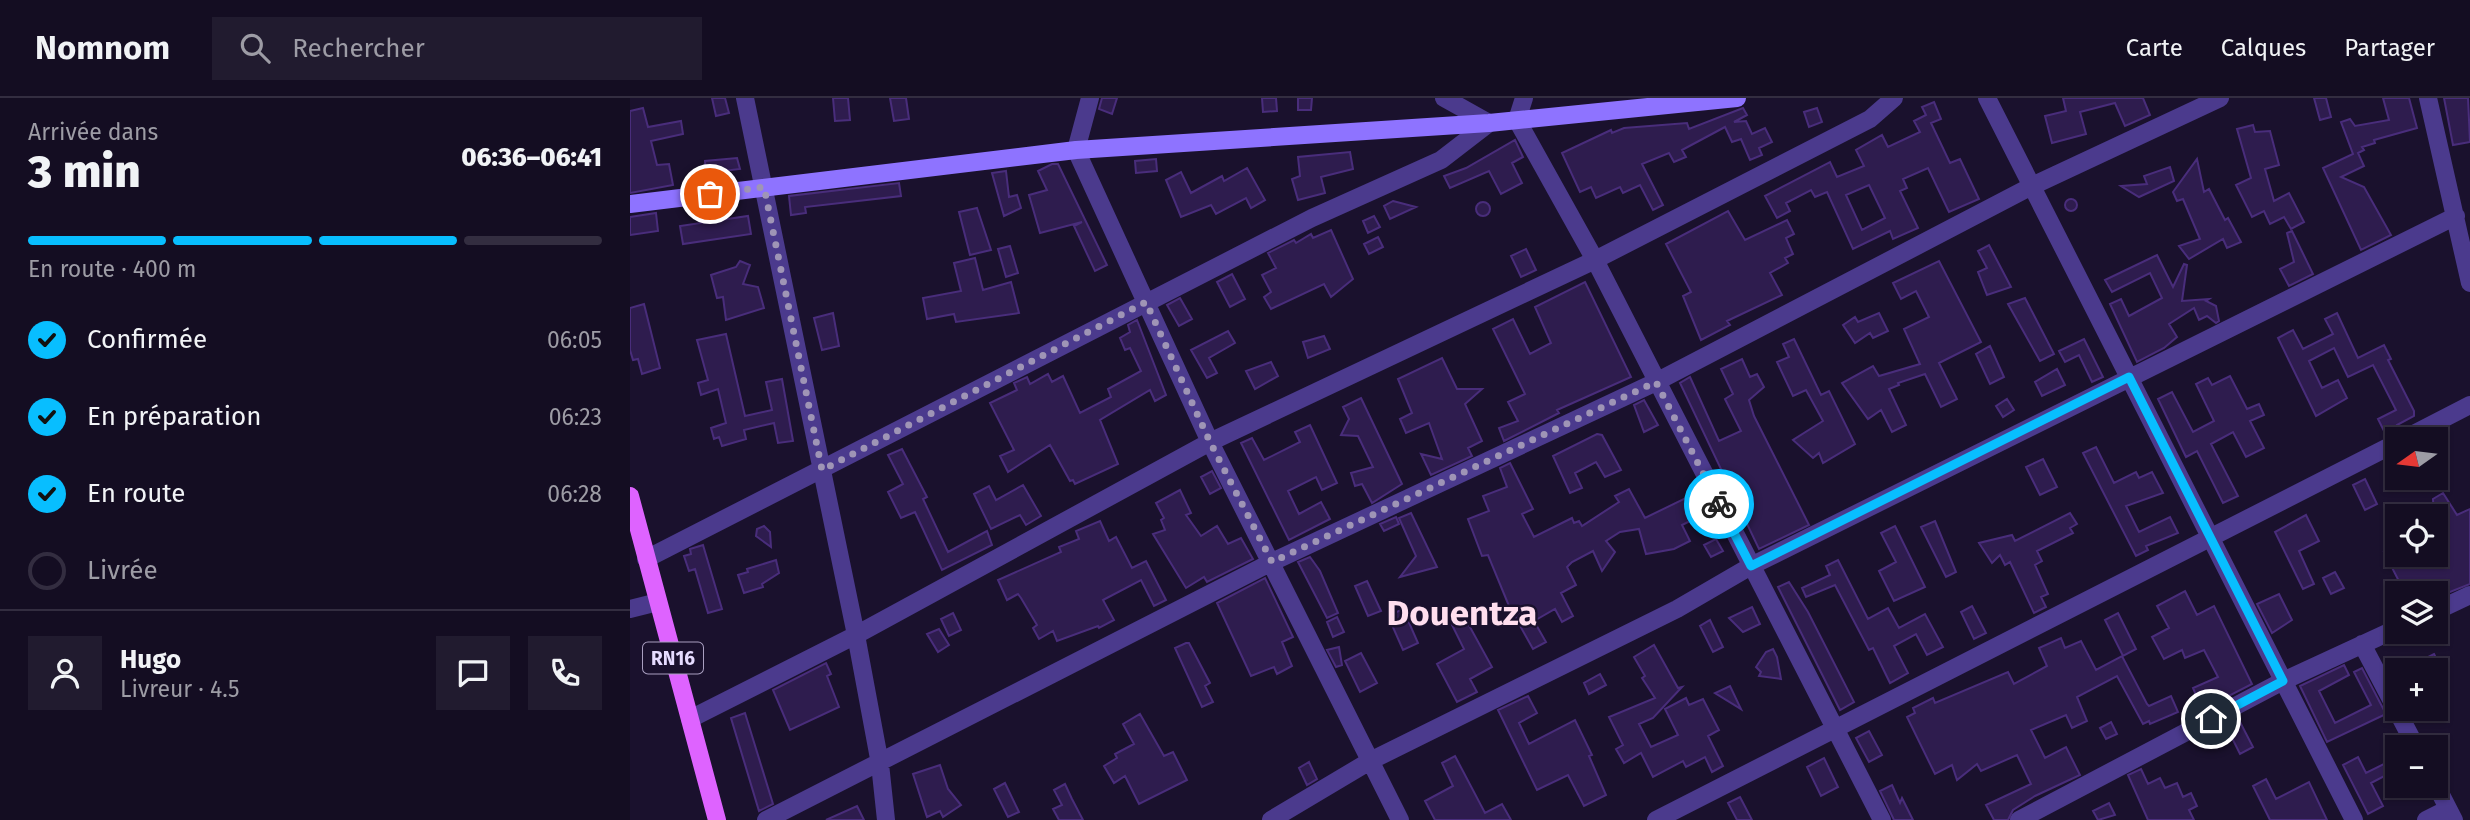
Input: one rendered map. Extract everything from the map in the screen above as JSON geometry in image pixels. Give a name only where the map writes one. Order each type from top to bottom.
[{"type":"main road","points":[[630,204],[1076,150],[1489,123],[1737,98]]},
{"type":"main road","name":"RN16","points":[[630,496],[717,820]]},
{"type":"street","points":[[746,98],[856,635],[880,764],[886,820]]},
{"type":"street","points":[[1090,98],[1076,150],[1210,442],[1400,820]]},
{"type":"street","points":[[646,559],[1312,218],[1441,160],[1489,123],[1444,98]]},
{"type":"street","points":[[1524,98],[1517,120],[1595,260],[1882,820]]},
{"type":"street","points":[[690,719],[856,635],[1210,442],[1595,260],[1870,120],[1894,98]]},
{"type":"street","points":[[1987,98],[2354,820]]},
{"type":"street","points":[[766,820],[1272,562],[1656,382],[2032,186],[2220,98]]},
{"type":"street","points":[[2428,98],[2470,283]]},
{"type":"street","points":[[1271,820],[1370,761],[1677,609],[1751,566],[2456,216]]},
{"type":"street","points":[[2427,427],[2470,405]]},
{"type":"street","points":[[1656,820],[2385,449]]},
{"type":"street","points":[[2448,606],[2470,596]]},
{"type":"street","points":[[630,609],[657,602]]},
{"type":"street","points":[[2020,820],[2283,681],[2385,634]]},
{"type":"street","points":[[2362,644],[2410,735]]},
{"type":"street","points":[[2426,820],[2451,814],[2443,798]]},
{"type":"building","points":[[712,98],[725,98],[729,113],[716,116]]},
{"type":"building","points":[[833,98],[848,98],[850,120],[835,121]]},
{"type":"building","points":[[890,98],[906,98],[909,119],[894,121]]},
{"type":"building","points":[[1102,98],[1117,98],[1112,114],[1099,109]]},
{"type":"building","points":[[1262,98],[1276,98],[1277,111],[1263,112]]},
{"type":"building","points":[[1298,98],[1312,98],[1311,110],[1298,110]]},
{"type":"building","points":[[2063,98],[2143,98],[2150,115],[2125,126],[2115,103],[2080,112],[2086,134],[2052,143],[2045,116],[2066,111]]},
{"type":"building","points":[[2314,98],[2326,98],[2331,117],[2320,120]]},
{"type":"building","points":[[2383,98],[2409,98],[2417,128],[2374,140],[2375,143],[2362,147],[2364,150],[2358,153],[2364,166],[2341,177],[2364,187],[2391,235],[2361,250],[2323,168],[2353,154],[2341,122],[2350,119],[2355,126],[2389,120]]},
{"type":"building","points":[[2444,98],[2468,98],[2470,142],[2453,145]]},
{"type":"building","points":[[1934,102],[1941,119],[1931,123],[1950,163],[1960,159],[1979,199],[1949,212],[1928,168],[1903,179],[1907,188],[1900,191],[1918,228],[1893,239],[1890,231],[1853,249],[1827,192],[1815,197],[1811,190],[1786,203],[1790,211],[1777,218],[1765,196],[1830,162],[1837,177],[1864,166],[1856,150],[1882,135],[1888,147],[1920,132],[1914,121],[1926,115],[1922,107]],"holes":[[[1869,185],[1885,218],[1862,230],[1846,195]]]},
{"type":"building","points":[[643,108],[648,127],[681,121],[683,134],[651,141],[657,165],[669,164],[673,185],[630,193],[630,111]]},
{"type":"building","points":[[1743,108],[1747,115],[1734,122],[1746,121],[1752,134],[1765,128],[1772,142],[1759,148],[1762,155],[1750,160],[1741,139],[1732,142],[1725,127],[1682,150],[1686,157],[1674,162],[1669,153],[1642,164],[1663,205],[1653,210],[1640,185],[1623,193],[1620,187],[1596,198],[1591,187],[1580,192],[1562,153],[1611,130],[1612,133],[1624,128],[1687,123],[1689,129]]},
{"type":"building","points":[[1817,108],[1822,122],[1809,127],[1804,112]]},
{"type":"building","points":[[2253,125],[2255,132],[2270,131],[2279,165],[2265,169],[2274,201],[2289,193],[2304,222],[2291,229],[2284,217],[2270,224],[2264,211],[2252,217],[2236,185],[2251,178],[2237,129]]},
{"type":"building","points":[[1515,140],[1523,157],[1512,163],[1522,183],[1501,194],[1489,171],[1450,188],[1444,176],[1466,168]]},
{"type":"building","points":[[1350,152],[1353,169],[1321,177],[1325,193],[1298,200],[1292,179],[1300,176],[1298,157]]},
{"type":"building","points":[[737,158],[740,169],[706,173],[705,161]]},
{"type":"building","points":[[1156,159],[1157,171],[1136,173],[1135,161]]},
{"type":"building","points":[[2197,159],[2204,192],[2209,189],[2225,220],[2228,218],[2241,242],[2227,248],[2223,239],[2189,259],[2179,246],[2200,239],[2183,199],[2177,201],[2173,192]]},
{"type":"building","points":[[1058,164],[1107,265],[1095,271],[1074,226],[1082,222],[1040,233],[1029,195],[1047,190],[1038,171]]},
{"type":"building","points":[[2170,167],[2174,181],[2139,197],[2121,186],[2147,184],[2144,176]]},
{"type":"building","points":[[1247,168],[1265,200],[1251,208],[1246,198],[1216,214],[1211,205],[1181,217],[1166,180],[1181,172],[1191,193],[1222,176],[1224,181]]},
{"type":"building","points":[[1006,171],[1009,197],[1017,195],[1021,208],[1004,216],[992,173]]},
{"type":"building","points":[[899,183],[901,196],[805,207],[806,213],[791,215],[789,196]]},
{"type":"building","points":[[2071,199],[2077,205],[2071,211],[2065,205]]},
{"type":"building","points":[[1393,201],[1416,207],[1390,219],[1384,206]]},
{"type":"building","points":[[1483,202],[1488,204],[1488,214],[1483,216],[1478,214],[1476,209],[1478,204]]},
{"type":"building","points":[[977,208],[991,250],[970,255],[959,212]]},
{"type":"building","points":[[1728,211],[1745,240],[1787,220],[1794,234],[1786,238],[1793,254],[1785,258],[1788,263],[1770,273],[1782,295],[1727,321],[1730,325],[1701,340],[1683,296],[1691,292],[1666,244]]},
{"type":"building","points":[[656,213],[658,231],[630,235],[630,217]]},
{"type":"building","points":[[748,216],[751,234],[683,244],[680,226]]},
{"type":"building","points":[[1374,216],[1380,227],[1368,233],[1363,221]]},
{"type":"building","points":[[1331,230],[1353,279],[1331,297],[1324,284],[1271,309],[1264,297],[1271,292],[1262,275],[1276,268],[1268,253],[1294,240],[1296,243],[1311,234],[1313,238]]},
{"type":"building","points":[[2292,231],[2313,274],[2289,286],[2280,269],[2294,262],[2287,233]]},
{"type":"building","points":[[1378,237],[1383,247],[1369,254],[1364,244]]},
{"type":"building","points":[[1989,245],[2011,287],[1987,295],[1978,272],[1987,268],[1978,251]]},
{"type":"building","points":[[1010,246],[1018,273],[1006,277],[998,249]]},
{"type":"building","points":[[1526,249],[1536,270],[1521,277],[1511,256]]},
{"type":"building","points":[[2157,255],[2173,287],[2184,264],[2187,265],[2182,301],[2209,299],[2206,301],[2216,306],[2219,321],[2216,323],[2207,316],[2199,320],[2194,308],[2169,324],[2177,337],[2164,348],[2137,362],[2110,304],[2121,299],[2129,316],[2162,298],[2150,273],[2112,292],[2105,280]]},
{"type":"building","points":[[975,258],[983,290],[1011,282],[1019,313],[956,322],[954,314],[927,319],[923,298],[961,291],[954,263]]},
{"type":"building","points":[[740,261],[750,265],[743,284],[758,287],[764,308],[726,320],[723,297],[717,298],[711,275],[736,267]]},
{"type":"building","points":[[1939,261],[1981,342],[1939,363],[1957,399],[1941,407],[1925,374],[1889,389],[1906,425],[1892,432],[1881,410],[1868,419],[1842,383],[1873,366],[1879,376],[1920,364],[1904,329],[1929,317],[1916,291],[1901,299],[1893,283]]},
{"type":"building","points":[[1232,274],[1245,299],[1230,307],[1217,282]]},
{"type":"building","points":[[1585,282],[1631,377],[1557,410],[1559,413],[1504,441],[1499,428],[1518,421],[1508,402],[1525,394],[1493,329],[1513,319],[1530,354],[1551,343],[1535,307]]},
{"type":"building","points":[[1180,298],[1192,319],[1179,326],[1167,305]]},
{"type":"building","points":[[2025,298],[2054,354],[2040,361],[2008,304]]},
{"type":"building","points":[[644,304],[660,368],[642,374],[638,359],[633,360],[630,350],[630,308]]},
{"type":"building","points":[[833,313],[839,346],[822,350],[814,318]]},
{"type":"building","points":[[1879,313],[1888,331],[1873,338],[1870,333],[1855,343],[1843,325],[1855,317],[1858,322]]},
{"type":"building","points":[[2337,313],[2358,358],[2384,345],[2391,359],[2388,360],[2414,411],[2414,416],[2397,425],[2398,427],[2385,427],[2385,433],[2378,419],[2396,410],[2373,365],[2348,377],[2334,348],[2309,361],[2322,388],[2338,380],[2347,398],[2316,416],[2278,338],[2293,330],[2303,349],[2333,334],[2325,319]]},
{"type":"building","points":[[1137,320],[1166,395],[1155,401],[1150,390],[1100,420],[1118,464],[1075,484],[1073,480],[1070,481],[1050,445],[1008,472],[1000,456],[1014,450],[990,403],[1017,390],[1014,383],[1027,377],[1030,384],[1048,374],[1052,382],[1063,376],[1080,413],[1111,397],[1108,389],[1141,371],[1130,348],[1125,350],[1120,338],[1130,332],[1128,325]]},
{"type":"building","points":[[1228,331],[1235,343],[1209,358],[1217,373],[1207,378],[1191,350]]},
{"type":"building","points":[[726,334],[745,416],[772,410],[766,382],[782,379],[793,441],[778,443],[774,423],[744,430],[746,439],[722,446],[719,437],[714,439],[711,428],[726,423],[718,389],[701,395],[698,383],[708,380],[697,340]]},
{"type":"building","points":[[1324,336],[1330,349],[1308,358],[1303,342]]},
{"type":"building","points":[[1794,339],[1821,395],[1829,391],[1855,444],[1823,463],[1819,453],[1813,458],[1793,440],[1823,421],[1806,390],[1793,396],[1777,362],[1789,357],[1783,344]]},
{"type":"building","points":[[2084,339],[2103,377],[2092,382],[2079,355],[2065,362],[2059,351]]},
{"type":"building","points":[[1990,346],[2004,377],[1990,384],[1976,354]]},
{"type":"building","points":[[1442,358],[1457,389],[1482,389],[1465,404],[1482,441],[1468,448],[1472,456],[1431,475],[1421,454],[1442,459],[1429,423],[1406,433],[1400,419],[1412,413],[1398,379]]},
{"type":"building","points":[[1742,359],[1750,377],[1757,374],[1764,387],[1749,400],[1754,416],[1809,525],[1759,549],[1680,383],[1690,377],[1719,441],[1741,431],[1725,399],[1733,394],[1721,369]]},
{"type":"building","points":[[1271,362],[1278,376],[1255,389],[1246,371]]},
{"type":"building","points":[[2057,369],[2065,385],[2042,396],[2035,382]]},
{"type":"building","points":[[2230,376],[2247,409],[2259,404],[2264,415],[2250,421],[2264,448],[2246,457],[2233,432],[2211,444],[2238,496],[2223,503],[2197,451],[2186,457],[2158,399],[2172,392],[2193,432],[2214,421],[2196,384],[2208,378],[2212,385]]},
{"type":"building","points":[[1361,398],[1402,484],[1372,503],[1362,484],[1355,486],[1351,473],[1373,467],[1358,436],[1341,435],[1349,419],[1343,407]]},
{"type":"building","points":[[2007,399],[2014,410],[2003,417],[1996,406]]},
{"type":"building","points":[[1644,400],[1658,425],[1644,432],[1634,405]]},
{"type":"building","points":[[1310,425],[1337,483],[1322,490],[1316,477],[1288,491],[1299,514],[1321,502],[1330,519],[1289,540],[1241,443],[1252,438],[1264,460],[1300,442],[1295,432]]},
{"type":"building","points":[[1597,434],[1602,435],[1621,470],[1605,477],[1596,462],[1575,473],[1582,488],[1570,493],[1553,456]]},
{"type":"building","points":[[2096,447],[2114,483],[2136,472],[2139,478],[2152,472],[2163,493],[2126,506],[2139,532],[2170,517],[2178,533],[2146,546],[2148,550],[2136,556],[2083,453]]},
{"type":"building","points":[[902,449],[927,497],[923,499],[948,552],[987,531],[992,545],[942,570],[915,512],[901,518],[888,492],[903,484],[888,455]]},
{"type":"building","points":[[2043,459],[2057,487],[2040,495],[2026,467]]},
{"type":"building","points":[[1510,463],[1533,509],[1522,514],[1534,537],[1572,518],[1574,523],[1579,521],[1582,526],[1619,502],[1615,496],[1629,489],[1645,518],[1694,494],[1704,514],[1682,525],[1690,541],[1674,549],[1646,554],[1639,529],[1620,532],[1606,541],[1615,552],[1602,571],[1593,551],[1572,562],[1567,567],[1576,585],[1561,593],[1573,616],[1562,622],[1555,609],[1534,621],[1546,642],[1533,649],[1509,606],[1488,555],[1482,556],[1468,519],[1489,511],[1483,496],[1507,487],[1500,468]]},
{"type":"building","points":[[1212,471],[1221,488],[1210,494],[1201,477]]},
{"type":"building","points":[[2365,479],[2377,504],[2365,510],[2353,485]]},
{"type":"building","points":[[1023,485],[1041,516],[1026,525],[1020,515],[991,529],[974,494],[989,486],[996,500]]},
{"type":"building","points":[[1180,490],[1191,513],[1186,515],[1201,536],[1217,526],[1228,544],[1241,538],[1253,559],[1207,582],[1204,577],[1186,588],[1153,534],[1165,530],[1161,520],[1164,518],[1156,503]]},
{"type":"building","points":[[2443,493],[2457,515],[2470,509],[2470,584],[2448,593],[2448,581],[2399,581],[2392,567],[2448,567],[2448,504],[2433,504],[2433,499]]},
{"type":"building","points":[[1411,513],[1437,567],[1400,577],[1416,556],[1399,518]]},
{"type":"building","points":[[2070,513],[2077,524],[2070,528],[2073,533],[2037,551],[2042,561],[2035,565],[2048,594],[2041,597],[2046,607],[2034,613],[2010,562],[2005,565],[2000,555],[1992,563],[1979,543],[2012,535],[2015,541]]},
{"type":"building","points":[[2306,515],[2319,541],[2299,551],[2314,584],[2303,589],[2275,532]]},
{"type":"building","points":[[1396,517],[1399,524],[1384,531],[1380,524]]},
{"type":"building","points":[[1100,521],[1109,541],[1116,537],[1132,568],[1146,561],[1166,600],[1154,606],[1141,580],[1103,600],[1114,620],[1099,628],[1098,626],[1057,641],[1053,631],[1039,639],[1033,628],[1037,625],[1021,598],[1018,594],[1007,600],[998,580],[1061,552],[1059,547],[1079,539],[1076,531]]},
{"type":"building","points":[[1935,521],[1956,572],[1946,577],[1921,527]]},
{"type":"building","points":[[764,526],[770,532],[771,547],[756,536],[757,529]]},
{"type":"building","points":[[1895,526],[1925,587],[1894,601],[1879,571],[1896,562],[1881,533]]},
{"type":"building","points":[[1716,539],[1723,551],[1711,557],[1704,545]]},
{"type":"building","points":[[703,545],[722,609],[708,613],[695,569],[689,571],[684,556],[691,554],[690,549]]},
{"type":"building","points":[[1310,557],[1320,571],[1338,613],[1327,618],[1298,562]]},
{"type":"building","points":[[776,560],[779,573],[762,584],[763,587],[744,593],[738,575],[748,572],[747,569]]},
{"type":"building","points":[[1838,560],[1868,619],[1888,608],[1899,628],[1925,614],[1943,647],[1927,655],[1916,634],[1894,646],[1908,673],[1890,683],[1873,648],[1869,650],[1835,585],[1806,597],[1802,588],[1830,575],[1826,566]]},
{"type":"building","points":[[2335,572],[2344,588],[2331,594],[2323,578]]},
{"type":"building","points":[[1265,578],[1293,637],[1282,642],[1292,666],[1277,674],[1274,667],[1251,676],[1217,603]]},
{"type":"building","points":[[1367,581],[1381,611],[1368,616],[1355,586]]},
{"type":"building","points":[[1789,582],[1808,612],[1854,702],[1840,710],[1778,587]]},
{"type":"building","points":[[2185,591],[2197,615],[2214,606],[2252,684],[2221,700],[2217,692],[2198,700],[2193,688],[2218,677],[2204,650],[2185,658],[2182,650],[2164,659],[2152,637],[2169,628],[2157,606]]},
{"type":"building","points":[[2279,594],[2292,620],[2272,633],[2257,604]]},
{"type":"building","points":[[1972,606],[1986,633],[1974,639],[1961,612]]},
{"type":"building","points":[[1752,607],[1760,624],[1743,632],[1729,618]]},
{"type":"building","points":[[1403,609],[1418,643],[1403,650],[1388,616]]},
{"type":"building","points":[[953,613],[961,630],[949,636],[941,619]]},
{"type":"building","points":[[2118,613],[2136,649],[2123,656],[2105,620]]},
{"type":"building","points":[[1337,617],[1344,632],[1333,637],[1327,622]]},
{"type":"building","points":[[1465,618],[1492,667],[1470,679],[1477,692],[1457,702],[1437,664],[1464,649],[1452,625]]},
{"type":"building","points":[[1710,620],[1723,647],[1713,652],[1700,626]]},
{"type":"building","points":[[939,629],[949,645],[938,652],[927,634]]},
{"type":"building","points":[[2061,638],[2065,648],[2081,641],[2096,670],[2122,656],[2149,706],[2171,696],[2178,712],[2150,724],[2149,721],[2143,724],[2117,676],[2077,697],[2087,721],[2072,728],[2066,715],[2031,730],[2045,758],[2066,747],[2080,775],[2035,796],[2013,810],[2008,820],[1994,820],[1986,805],[2031,784],[2017,755],[1981,771],[1977,764],[1957,780],[1952,765],[1935,774],[1907,717],[1915,713],[1913,708],[1933,698],[1935,703],[2008,672],[2014,684],[2047,666],[2039,648]]},
{"type":"building","points":[[1189,643],[1210,683],[1205,686],[1213,702],[1202,707],[1175,648]]},
{"type":"building","points":[[1654,645],[1678,688],[1682,687],[1653,718],[1639,724],[1651,747],[1678,735],[1665,709],[1686,698],[1689,705],[1703,699],[1719,730],[1708,736],[1723,766],[1712,772],[1705,757],[1686,767],[1683,761],[1653,777],[1641,753],[1624,763],[1616,749],[1623,745],[1609,717],[1655,698],[1642,678],[1645,676],[1634,657]]},
{"type":"building","points":[[1339,647],[1342,665],[1336,667],[1327,650]]},
{"type":"building","points":[[1773,649],[1781,679],[1759,676],[1761,672],[1756,667],[1766,652]]},
{"type":"building","points":[[1361,653],[1377,683],[1360,692],[1345,661]]},
{"type":"building","points":[[826,663],[831,674],[827,676],[839,707],[790,730],[773,690]]},
{"type":"building","points":[[2344,665],[2349,675],[2319,691],[2335,723],[2371,705],[2354,672],[2362,668],[2385,714],[2327,742],[2300,686]]},
{"type":"building","points":[[1600,674],[1606,685],[1589,694],[1584,683]]},
{"type":"building","points":[[1730,686],[1741,709],[1715,693]]},
{"type":"building","points":[[1528,696],[1537,713],[1519,723],[1529,744],[1575,720],[1592,755],[1589,756],[1606,795],[1584,806],[1568,775],[1537,790],[1498,710]]},
{"type":"building","points":[[745,713],[773,804],[759,811],[731,718]]},
{"type":"building","points":[[1140,714],[1164,756],[1173,752],[1187,780],[1139,804],[1125,776],[1114,783],[1104,766],[1117,758],[1115,754],[1134,744],[1123,724]]},
{"type":"building","points":[[2111,722],[2117,734],[2106,739],[2100,728]]},
{"type":"building","points":[[2240,722],[2253,747],[2240,754],[2227,728]]},
{"type":"building","points":[[1869,731],[1882,755],[1869,762],[1856,738]]},
{"type":"building","points":[[1455,756],[1485,813],[1502,804],[1511,820],[1435,820],[1425,801],[1453,786],[1442,763]]},
{"type":"building","points":[[2358,757],[2366,773],[2385,764],[2385,776],[2371,783],[2383,806],[2368,814],[2343,765]]},
{"type":"building","points":[[1824,758],[1838,787],[1821,796],[1807,767]]},
{"type":"building","points":[[1309,762],[1317,779],[1307,785],[1299,768]]},
{"type":"building","points":[[940,765],[948,789],[961,805],[943,817],[940,811],[927,817],[913,774]]},
{"type":"building","points":[[2141,769],[2148,784],[2160,778],[2165,788],[2177,783],[2183,797],[2191,793],[2197,806],[2189,810],[2194,820],[2148,820],[2128,775]]},
{"type":"building","points":[[2266,779],[2276,799],[2309,782],[2327,820],[2270,820],[2253,786]]},
{"type":"building","points":[[1005,783],[1019,812],[1008,817],[994,789]]},
{"type":"building","points":[[1065,784],[1083,820],[1059,820],[1053,809],[1062,805],[1054,790]]},
{"type":"building","points":[[1892,785],[1900,803],[1902,798],[1913,820],[1894,820],[1880,791]]},
{"type":"building","points":[[1740,797],[1752,820],[1737,820],[1728,803]]},
{"type":"building","points":[[2109,803],[2115,815],[2098,820],[2093,811]]},
{"type":"building","points":[[857,806],[864,820],[826,820]]},
{"type":"way so far","points":[[710,194],[764,187],[822,470],[1146,302],[1210,442],[1272,562],[1656,382],[1719,504]]},
{"type":"district","name":"Douentza","points":[[1462,613]]},
{"type":"route","points":[[1719,504],[1751,566],[2129,377],[2283,681],[2211,719]]}]
